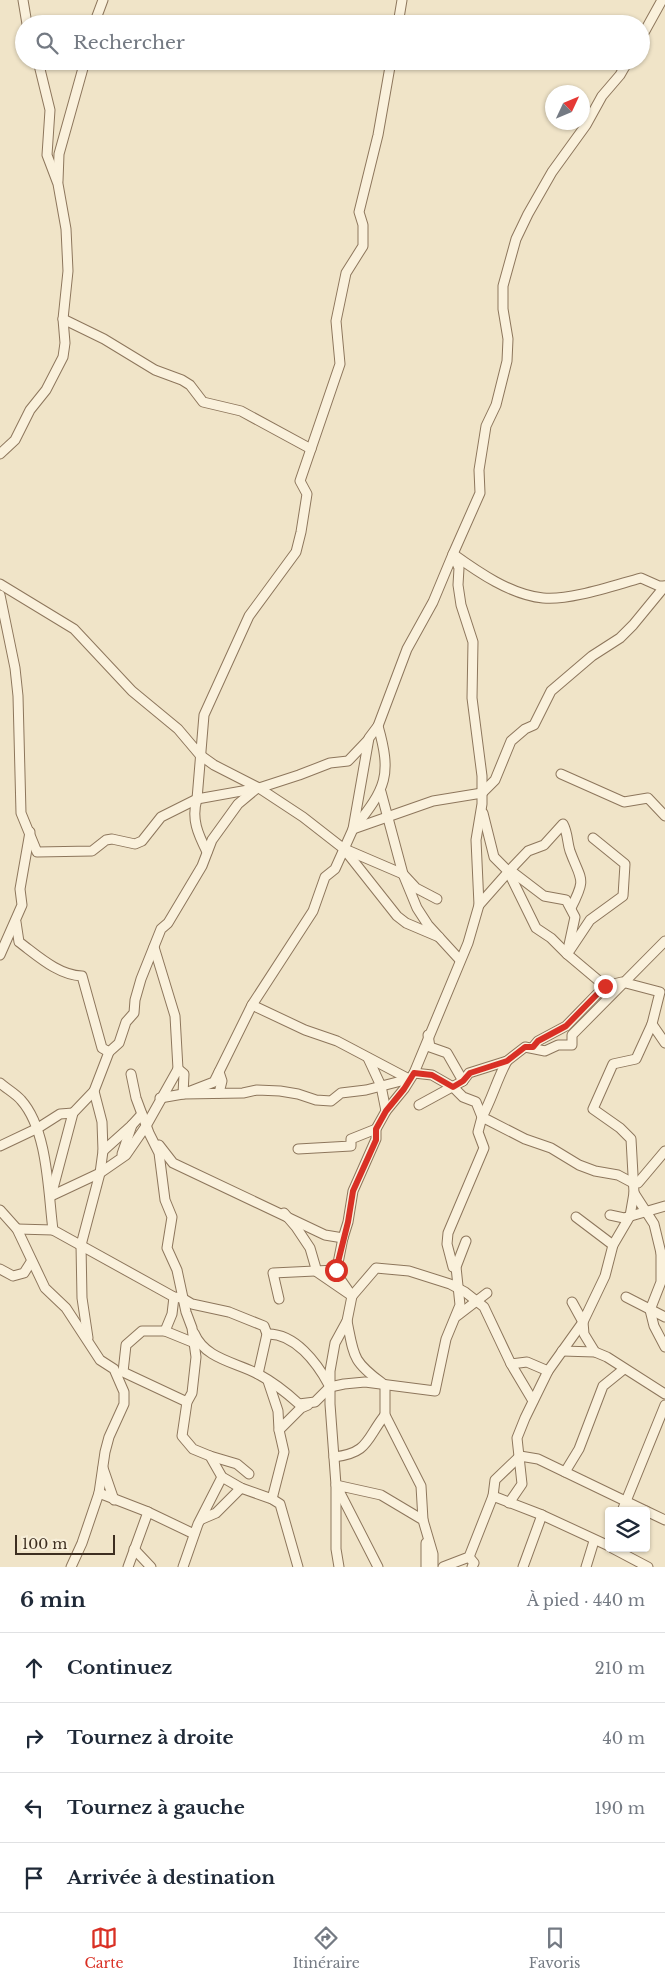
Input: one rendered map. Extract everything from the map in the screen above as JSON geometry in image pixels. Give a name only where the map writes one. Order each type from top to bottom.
[{"type":"street","points":[[23,0],[26,15]]},
{"type":"street","points":[[97,15],[103,0]]},
{"type":"street","points":[[400,15],[402,0]]},
{"type":"street","points":[[650,22],[662,0]]},
{"type":"street","points":[[0,454],[15,440],[30,410],[46,390],[60,365],[65,343],[63,319],[68,271],[66,229],[58,184],[47,155],[50,110],[40,70]]},
{"type":"street","points":[[58,184],[59,154],[82,70]]},
{"type":"street","points":[[207,852],[196,832],[194,811],[197,799],[204,715],[248,616],[296,552],[307,494],[300,480],[340,364],[336,321],[346,273],[363,246],[363,225],[359,212],[378,135],[389,70]]},
{"type":"street","points":[[0,595],[17,686],[22,813],[37,852],[92,852],[106,840],[112,839],[136,844],[142,841],[161,816],[197,799],[258,788],[330,763],[348,761],[378,726],[408,648],[433,602],[480,493],[479,470],[486,426],[496,405],[506,361],[508,338],[503,309],[503,286],[516,239],[552,172],[586,125],[602,96],[623,70]]},
{"type":"street","points":[[63,319],[104,339],[155,370],[182,380],[190,385],[203,402],[241,411],[311,449]]},
{"type":"street","points":[[453,554],[494,582],[543,598],[576,594],[641,578],[659,586],[665,586]]},
{"type":"street","points":[[352,1296],[336,1273],[336,1270],[348,1222],[353,1191],[376,1140],[376,1129],[386,1111],[404,1089],[411,1076],[468,943],[479,906],[476,840],[482,793],[476,717],[472,698],[473,642],[461,605],[458,585],[459,568],[453,554]]},
{"type":"street","points":[[0,584],[74,629],[132,691],[178,729],[200,755],[214,765],[258,788],[303,817],[344,849],[397,916],[406,923],[439,937]]},
{"type":"street","points":[[353,829],[433,802],[482,793],[495,780],[511,741],[534,725],[551,691],[633,626],[665,586]]},
{"type":"street","points":[[183,1094],[214,1082],[252,1005],[313,911],[325,878],[335,869],[353,829],[381,792],[384,785],[385,758],[378,726]]},
{"type":"street","points":[[353,829],[369,738]]},
{"type":"street","points":[[561,774],[624,802],[648,798],[665,816]]},
{"type":"street","points":[[51,1196],[73,1113],[94,1091],[110,1052],[119,1043],[126,1022],[134,1013],[139,986],[161,929],[168,923],[202,866],[212,840],[238,804],[258,788]]},
{"type":"street","points":[[381,792],[403,874],[417,908],[439,937],[460,960]]},
{"type":"street","points":[[482,804],[494,857],[544,896],[566,900],[575,917],[567,954]]},
{"type":"street","points":[[479,906],[528,850],[544,845],[563,824],[567,831],[569,850],[579,869],[582,886],[570,908]]},
{"type":"street","points":[[0,955],[22,905],[20,889],[30,831]]},
{"type":"street","points":[[567,954],[590,920],[622,896],[625,864],[594,838]]},
{"type":"street","points":[[344,849],[403,874],[416,888],[437,898]]},
{"type":"street","points":[[509,870],[536,928],[549,944],[567,954],[605,986]]},
{"type":"street","points":[[16,922],[19,942],[46,962],[70,975],[82,976],[102,1048],[110,1052]]},
{"type":"street","points":[[419,1105],[463,1081],[470,1073],[507,1061],[525,1047],[546,1051],[558,1045],[572,1044],[572,1035],[622,982],[665,941]]},
{"type":"street","points":[[51,1196],[100,1173],[126,1155],[146,1126],[178,1069],[175,1016],[154,946]]},
{"type":"street","points":[[510,1503],[522,1484],[517,1438],[548,1371],[582,1322],[605,1276],[613,1245],[630,1216],[634,1193],[631,1139],[620,1128],[593,1109],[613,1064],[636,1059],[652,1024],[660,992],[622,982],[605,986],[566,1026],[538,1041],[533,1047]]},
{"type":"street","points":[[252,1005],[305,1030],[337,1041],[368,1058],[411,1076]]},
{"type":"street","points":[[652,1024],[665,1043]]},
{"type":"street","points":[[428,1035],[430,1047],[447,1053],[463,1081]]},
{"type":"street","points":[[368,1058],[381,1086],[386,1111]]},
{"type":"street","points":[[456,1268],[453,1267],[448,1244],[448,1233],[484,1148],[478,1132],[482,1117],[507,1061]]},
{"type":"street","points":[[178,1069],[184,1074],[183,1094]]},
{"type":"street","points":[[219,1094],[222,1081],[220,1072]]},
{"type":"street","points":[[131,1074],[146,1126],[159,1153],[165,1200],[172,1217],[167,1248],[178,1276],[178,1297],[165,1331]]},
{"type":"street","points":[[160,1098],[183,1094],[243,1093],[257,1090],[280,1091],[316,1100],[331,1101],[341,1093],[381,1086],[411,1076],[432,1075],[453,1087],[457,1094],[476,1102],[482,1117],[525,1138],[551,1148],[579,1165],[595,1172],[618,1175],[633,1183],[638,1182],[665,1151]]},
{"type":"street","points":[[0,1083],[22,1100],[38,1128],[51,1196],[53,1230]]},
{"type":"street","points":[[88,1338],[82,1298],[81,1245],[100,1173],[102,1151],[102,1122],[94,1091]]},
{"type":"street","points":[[0,1146],[38,1128],[60,1114],[73,1113]]},
{"type":"street","points":[[102,1151],[142,1114]]},
{"type":"street","points":[[121,1159],[132,1125]]},
{"type":"street","points":[[298,1149],[351,1146],[351,1139],[376,1129]]},
{"type":"street","points":[[154,1140],[173,1163],[284,1213],[325,1234],[343,1238]]},
{"type":"street","points":[[634,1193],[654,1224],[663,1254],[663,1280],[650,1310],[654,1326],[665,1347]]},
{"type":"street","points":[[610,1215],[624,1218],[665,1206]]},
{"type":"street","points":[[0,1210],[17,1229],[31,1262],[45,1288],[66,1308],[88,1338],[100,1360],[118,1371],[187,1402]]},
{"type":"street","points":[[284,1213],[310,1248],[317,1272],[352,1296]]},
{"type":"street","points":[[576,1217],[613,1245]]},
{"type":"street","points":[[17,1229],[53,1230],[192,1304],[220,1309],[258,1322],[264,1326],[267,1334],[258,1374]]},
{"type":"street","points":[[466,1241],[456,1268],[456,1284],[484,1307],[511,1364],[533,1401]]},
{"type":"street","points":[[0,1269],[13,1276],[24,1273],[31,1262]]},
{"type":"street","points":[[339,1567],[336,1549],[336,1485],[330,1387],[331,1365],[335,1343],[347,1321],[352,1296],[376,1268],[409,1271],[460,1289]]},
{"type":"street","points":[[279,1299],[273,1273],[336,1270]]},
{"type":"street","points":[[279,1430],[301,1408],[315,1402],[330,1387],[365,1382],[434,1391],[445,1345],[460,1305],[460,1289]]},
{"type":"street","points":[[178,1297],[192,1328],[196,1344],[192,1392],[187,1402],[182,1436],[193,1449],[237,1464],[249,1474]]},
{"type":"street","points":[[626,1297],[665,1317]]},
{"type":"street","points":[[454,1317],[474,1300]]},
{"type":"street","points":[[572,1302],[582,1322],[584,1334],[595,1352]]},
{"type":"street","points":[[347,1321],[353,1352],[361,1368],[385,1385]]},
{"type":"street","points":[[71,1567],[82,1543],[99,1492],[101,1466],[109,1437],[124,1404],[124,1392],[118,1371],[126,1345],[142,1331],[165,1331],[258,1374],[299,1404],[315,1402]]},
{"type":"street","points":[[267,1334],[276,1334],[301,1349],[319,1366],[330,1387]]},
{"type":"street","points":[[562,1351],[595,1352],[607,1357],[665,1394]]},
{"type":"street","points":[[511,1364],[527,1362],[548,1371]]},
{"type":"street","points":[[565,1472],[579,1449],[603,1386],[624,1369]]},
{"type":"street","points":[[268,1381],[278,1411],[279,1430],[284,1452],[272,1499]]},
{"type":"street","points":[[385,1385],[385,1415],[420,1486],[427,1538],[433,1554],[433,1567]]},
{"type":"street","points":[[624,1507],[665,1405]]},
{"type":"street","points":[[334,1457],[350,1455],[363,1447],[385,1415]]},
{"type":"street","points":[[210,1456],[222,1477],[241,1488],[272,1499],[280,1504],[298,1567]]},
{"type":"street","points":[[520,1456],[538,1459],[638,1507]]},
{"type":"street","points":[[443,1567],[469,1557],[493,1496],[495,1480],[520,1456]]},
{"type":"street","points":[[101,1466],[114,1500]]},
{"type":"street","points":[[183,1567],[194,1534],[222,1477]]},
{"type":"street","points":[[336,1485],[381,1495],[424,1520]]},
{"type":"street","points":[[336,1485],[378,1567]]},
{"type":"street","points":[[202,1519],[216,1513],[241,1488]]},
{"type":"street","points":[[99,1492],[114,1500],[148,1512],[194,1534]]},
{"type":"street","points":[[493,1496],[542,1515],[605,1545]]},
{"type":"street","points":[[128,1567],[148,1512]]},
{"type":"street","points":[[650,1513],[665,1520]]},
{"type":"street","points":[[523,1567],[542,1515]]},
{"type":"street","points":[[426,1567],[427,1538]]},
{"type":"street","points":[[581,1567],[588,1564],[594,1541]]},
{"type":"street","points":[[134,1549],[151,1567]]},
{"type":"street","points":[[619,1552],[643,1566]]},
{"type":"street","points":[[289,1567],[296,1557]]},
{"type":"street","points":[[469,1557],[474,1563],[472,1567]]},
{"type":"route","points":[[336,1270],[348,1222],[353,1191],[376,1140],[376,1129],[386,1111],[414,1073],[432,1075],[453,1087],[463,1081],[470,1073],[507,1061],[525,1047],[533,1047],[538,1041],[566,1026],[605,986]]}]
